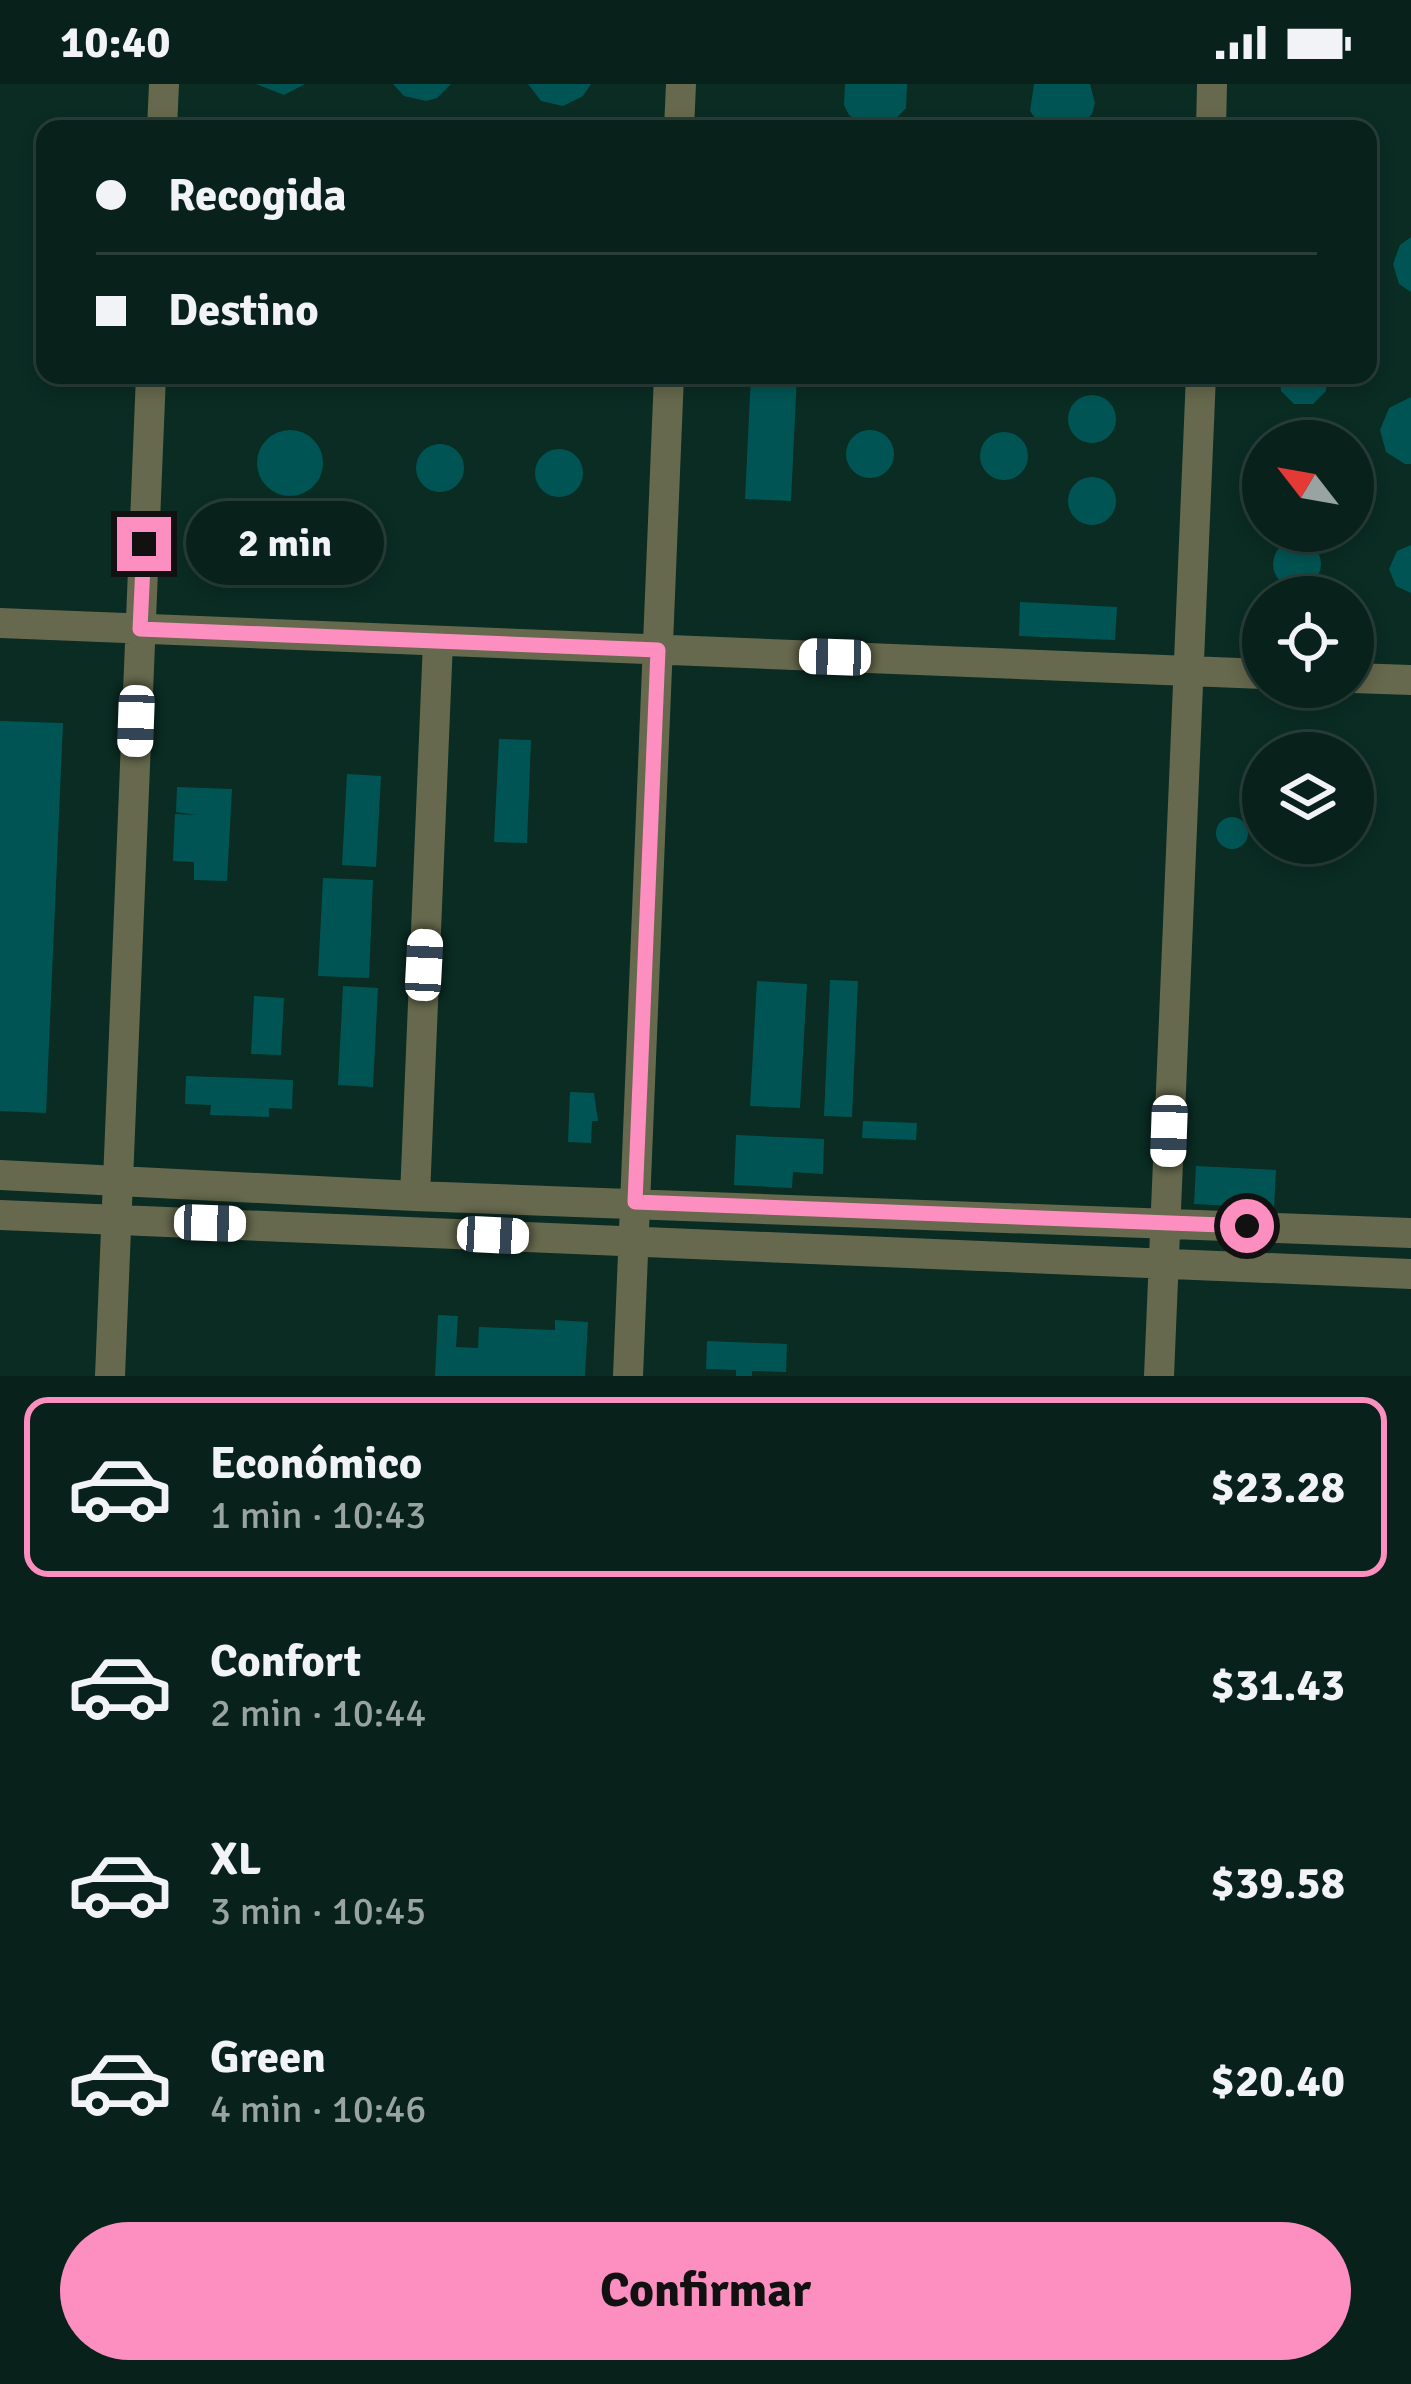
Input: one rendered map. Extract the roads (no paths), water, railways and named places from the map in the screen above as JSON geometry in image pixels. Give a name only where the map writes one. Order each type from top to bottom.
[{"type":"lane","points":[[162,120],[164,84]]},
{"type":"lane","points":[[680,120],[681,84]]},
{"type":"lane","points":[[1211,120],[1213,84]]},
{"type":"lane","points":[[110,1376],[152,384]]},
{"type":"lane","points":[[628,1376],[669,384]]},
{"type":"lane","points":[[1160,1376],[1201,384]]},
{"type":"lane","points":[[0,623],[1242,673]]},
{"type":"lane","points":[[415,1196],[438,641]]},
{"type":"lane","points":[[1374,679],[1411,680]]},
{"type":"lane","points":[[0,1175],[415,1196],[1411,1233]]},
{"type":"lane","points":[[0,1215],[1411,1274]]}]
